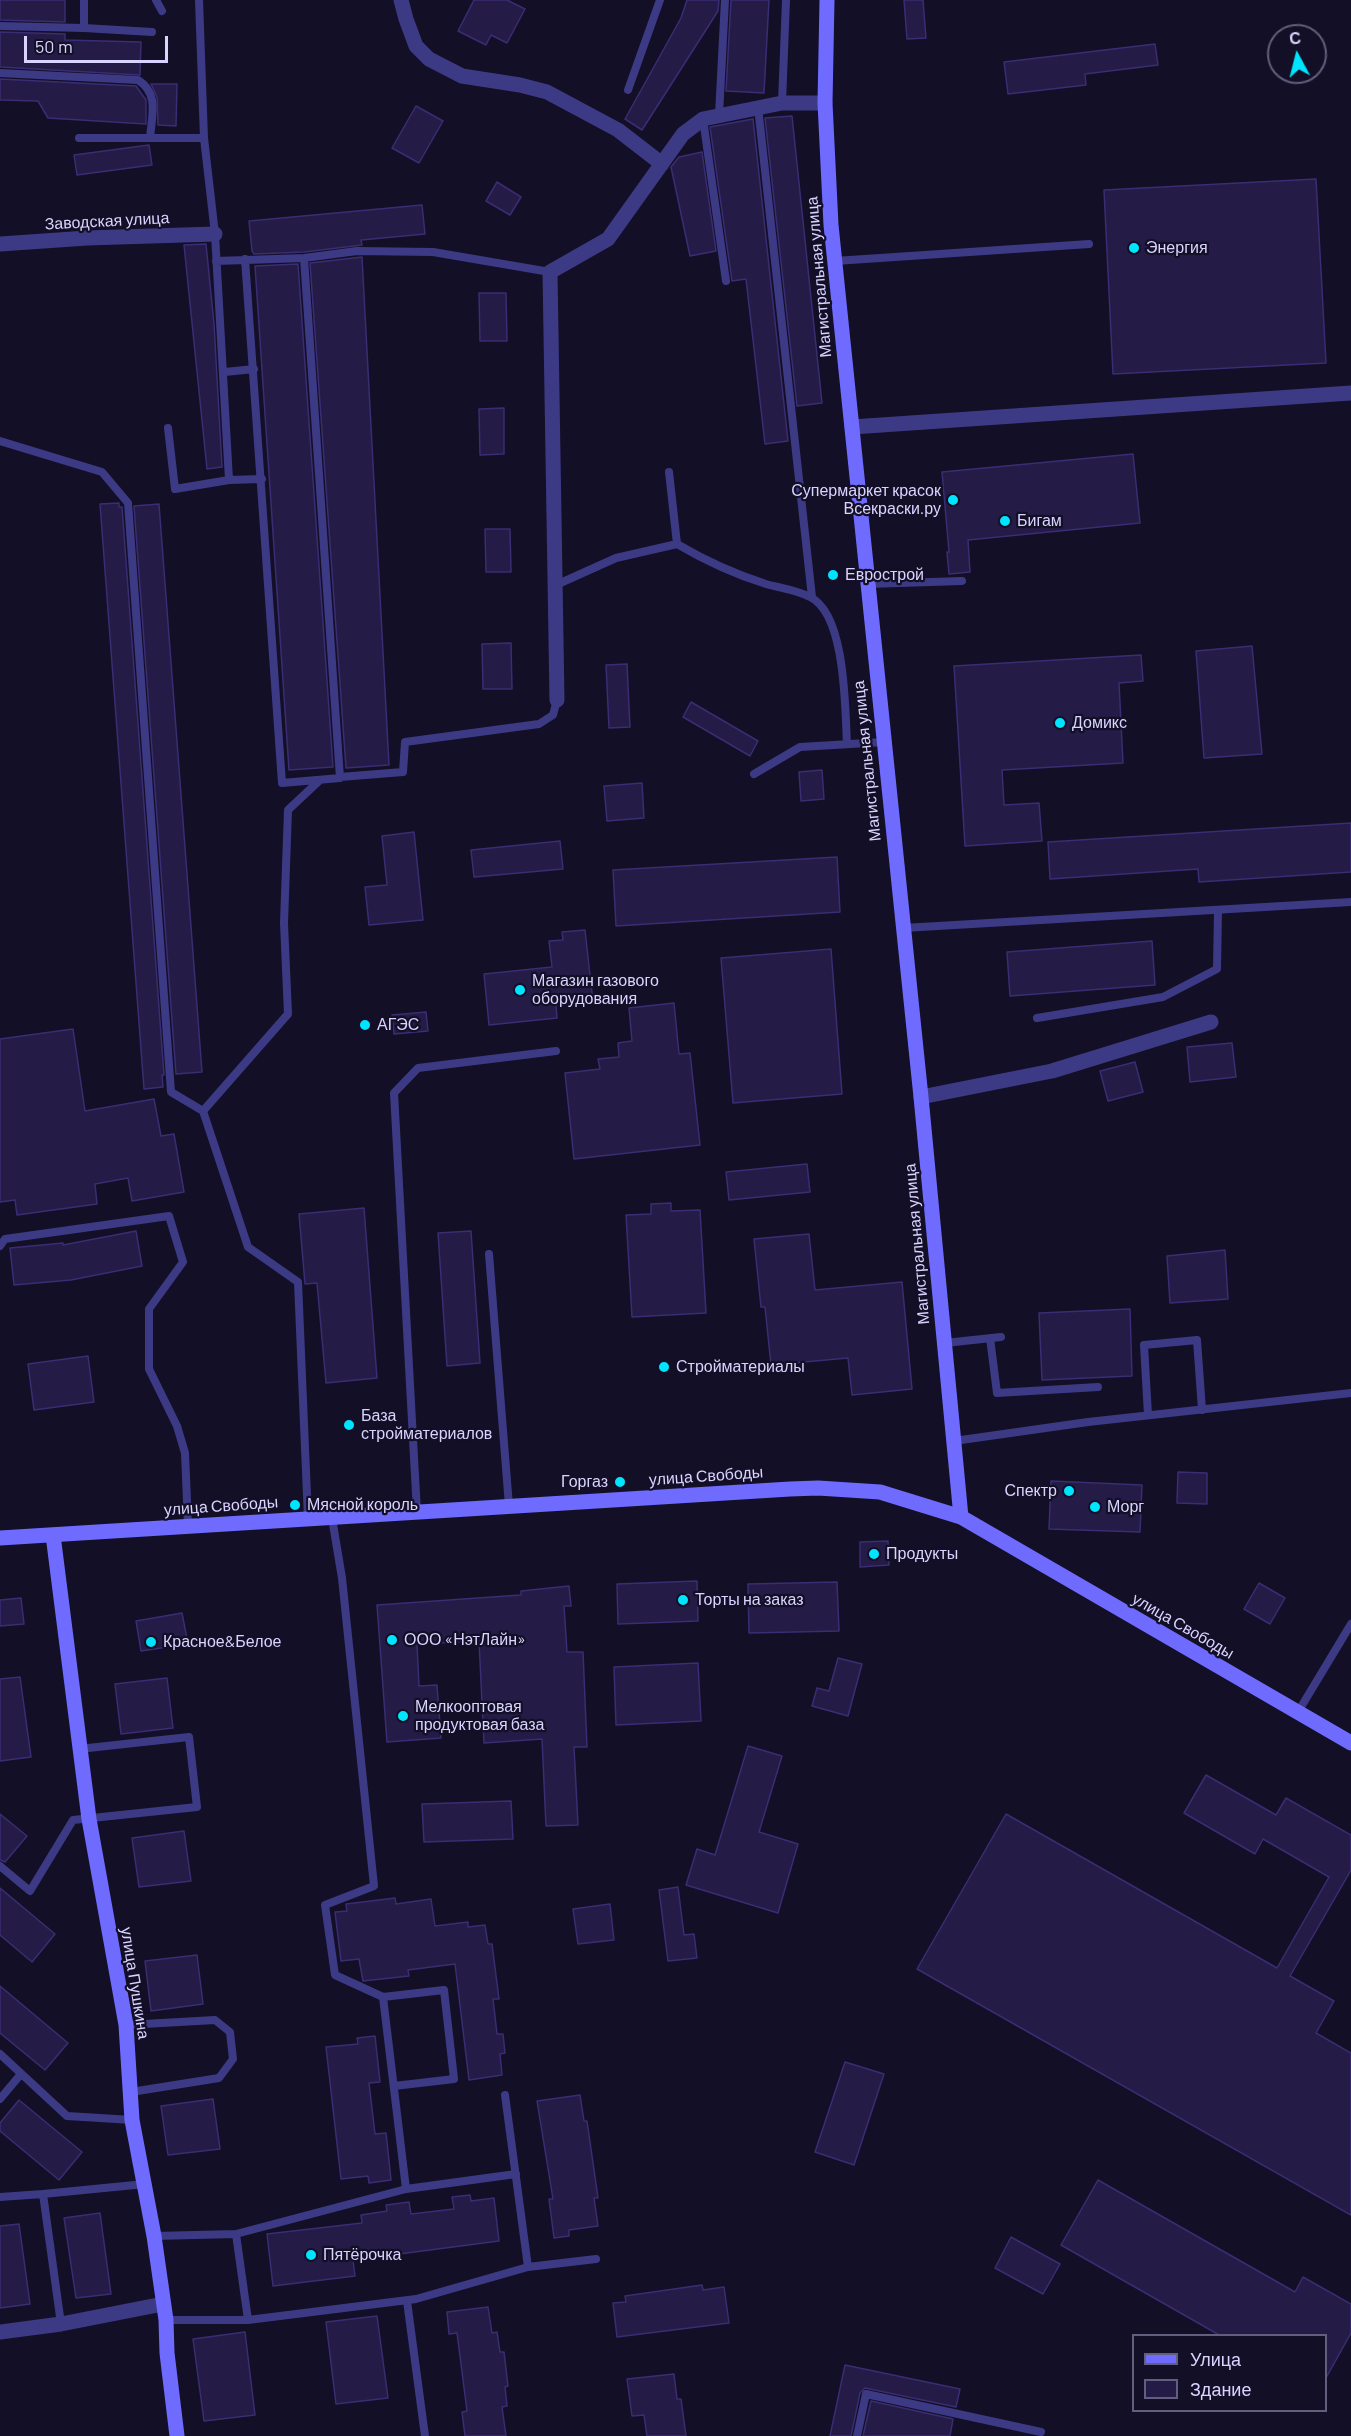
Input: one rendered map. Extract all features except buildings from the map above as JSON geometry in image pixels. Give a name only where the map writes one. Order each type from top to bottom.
[{"type":"main road","name":"Магистральная улица","points":[[827,0],[825,103],[835,261],[921,1097],[961,1517]]},
{"type":"main road","name":"улица Свободы","points":[[0,1538],[818,1488],[880,1492],[961,1517],[1297,1714],[1351,1743]]},
{"type":"main road","name":"улица Пушкина","points":[[53,1535],[88,1819],[126,2025],[132,2120],[154,2236],[166,2320],[167,2353],[177,2436]]},
{"type":"street","points":[[402,0],[405,19],[416,46],[429,60],[462,76],[520,85],[547,92],[618,130],[662,164]]},
{"type":"street","points":[[557,700],[550,272],[608,239],[683,134],[703,119],[782,103],[825,103]]},
{"type":"street","name":"Заводская улица","points":[[0,244],[87,238],[215,234]]},
{"type":"street","points":[[852,427],[1351,393]]},
{"type":"street","points":[[921,1097],[1052,1071],[1211,1022]]},
{"type":"street","points":[[0,2332],[61,2324],[163,2304]]},
{"type":"lane","points":[[84,0],[84,28]]},
{"type":"lane","points":[[156,0],[162,11]]},
{"type":"lane","points":[[199,0],[204,138],[215,234],[225,372],[229,480]]},
{"type":"lane","points":[[628,90],[660,0]]},
{"type":"lane","points":[[719,115],[725,0]]},
{"type":"lane","points":[[782,103],[786,0]]},
{"type":"lane","points":[[0,26],[152,32]]},
{"type":"lane","points":[[0,73],[138,80],[148,86],[153,96],[150,138]]},
{"type":"lane","points":[[758,107],[812,597]]},
{"type":"lane","points":[[703,119],[726,281]]},
{"type":"lane","points":[[79,138],[204,138]]},
{"type":"lane","points":[[835,261],[1089,244]]},
{"type":"lane","points":[[216,261],[304,258],[357,251],[433,252],[550,272]]},
{"type":"lane","points":[[304,258],[340,777]]},
{"type":"lane","points":[[245,259],[282,783],[403,772],[405,742],[539,724],[553,716],[557,700]]},
{"type":"lane","points":[[225,372],[254,369]]},
{"type":"lane","points":[[168,428],[175,489],[229,480],[262,479]]},
{"type":"lane","points":[[0,441],[102,472],[128,503],[171,1092],[203,1111],[248,1247],[298,1282],[308,1519]]},
{"type":"lane","points":[[669,472],[677,544]]},
{"type":"lane","points":[[556,585],[616,558],[677,544],[714,565],[812,597],[828,615],[837,639],[843,672],[848,744]]},
{"type":"lane","points":[[867,584],[962,581]]},
{"type":"lane","points":[[754,774],[800,747],[884,742]]},
{"type":"lane","points":[[203,1111],[288,1014],[284,923],[288,810],[320,780]]},
{"type":"lane","points":[[903,928],[1351,902]]},
{"type":"lane","points":[[1037,1018],[1163,997],[1217,969],[1218,910]]},
{"type":"lane","points":[[417,1512],[394,1093],[418,1068],[556,1051]]},
{"type":"lane","points":[[0,1246],[5,1239],[170,1216],[183,1262],[149,1309],[149,1369],[177,1426],[185,1453],[188,1527]]},
{"type":"lane","points":[[489,1254],[509,1506]]},
{"type":"lane","points":[[945,1343],[1001,1337]]},
{"type":"lane","points":[[990,1338],[997,1393],[1098,1387]]},
{"type":"lane","points":[[1149,1415],[1144,1345],[1186,1341],[1197,1340],[1202,1410]]},
{"type":"lane","points":[[954,1441],[1149,1415],[1351,1394]]},
{"type":"lane","points":[[332,1518],[342,1578],[374,1886],[325,1905],[335,1975],[383,1997],[444,1990],[453,2068],[454,2079],[394,2086]]},
{"type":"lane","points":[[1297,1714],[1351,1624]]},
{"type":"lane","points":[[0,1866],[30,1890],[73,1820],[197,1807],[189,1737],[79,1749]]},
{"type":"lane","points":[[383,1997],[406,2189]]},
{"type":"lane","points":[[126,2025],[215,2020],[230,2032],[233,2059],[219,2078],[131,2092]]},
{"type":"lane","points":[[0,2054],[67,2116],[132,2120]]},
{"type":"lane","points":[[0,2099],[21,2074]]},
{"type":"lane","points":[[505,2095],[528,2267]]},
{"type":"lane","points":[[154,2236],[236,2234],[406,2189],[516,2174]]},
{"type":"lane","points":[[0,2197],[145,2184]]},
{"type":"lane","points":[[43,2194],[61,2324]]},
{"type":"lane","points":[[236,2234],[248,2320]]},
{"type":"lane","points":[[166,2320],[248,2320],[407,2301],[528,2267],[596,2259]]},
{"type":"lane","points":[[407,2301],[425,2436]]},
{"type":"lane","points":[[858,2436],[866,2394],[1041,2432]]},
{"type":"place","name":"Энергия","points":[[1134,248]]},
{"type":"place","name":"Супермаркет красок Всекраски.ру","points":[[953,500]]},
{"type":"place","name":"Бигам","points":[[1005,521]]},
{"type":"place","name":"Еврострой","points":[[833,575]]},
{"type":"place","name":"Домикс","points":[[1060,723]]},
{"type":"place","name":"Магазин газового оборудования","points":[[520,990]]},
{"type":"place","name":"АГЭС","points":[[365,1025]]},
{"type":"place","name":"Стройматериалы","points":[[664,1367]]},
{"type":"place","name":"База стройматериалов","points":[[349,1425]]},
{"type":"place","name":"Горгаз","points":[[620,1482]]},
{"type":"place","name":"Спектр","points":[[1069,1491]]},
{"type":"place","name":"Мясной король","points":[[295,1505]]},
{"type":"place","name":"Морг","points":[[1095,1507]]},
{"type":"place","name":"Продукты","points":[[874,1554]]},
{"type":"place","name":"Торты на заказ","points":[[683,1600]]},
{"type":"place","name":"ООО «НэтЛайн»","points":[[392,1640]]},
{"type":"place","name":"Красное&Белое","points":[[151,1642]]},
{"type":"place","name":"Мелкооптовая продуктовая база","points":[[403,1716]]},
{"type":"place","name":"Пятёрочка","points":[[311,2255]]}]
